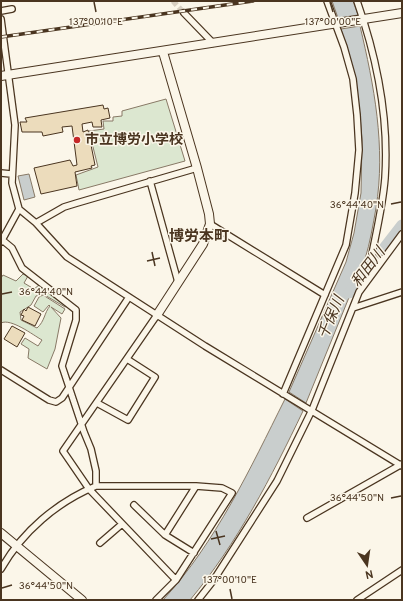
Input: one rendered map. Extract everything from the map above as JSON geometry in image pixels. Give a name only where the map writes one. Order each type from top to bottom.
[{"type":"street","points":[[284,394],[346,245],[355,193],[358,150],[357,115],[352,79],[337,23],[327,1]]},
{"type":"street","points":[[357,1],[379,81],[384,115],[386,150],[384,179],[372,257],[378,262]]},
{"type":"street","points":[[1,11],[12,9]]},
{"type":"street","points":[[184,13],[213,43]]},
{"type":"street","points":[[5,76],[402,13]]},
{"type":"street","points":[[1,19],[5,76],[15,125],[11,174],[19,210],[36,223],[67,257],[157,316],[401,465],[307,518]]},
{"type":"street","points":[[163,52],[209,214],[210,224],[208,233],[203,244],[157,316],[82,426],[63,451],[89,489],[176,580]]},
{"type":"street","points":[[36,223],[64,207],[197,168]]},
{"type":"street","points":[[1,173],[11,174]]},
{"type":"street","points":[[150,181],[178,282]]},
{"type":"street","points":[[19,210],[1,240],[12,248],[22,268],[76,310],[76,320],[62,366],[94,459],[96,486]]},
{"type":"street","points":[[210,224],[326,295]]},
{"type":"street","points":[[198,600],[213,581],[277,481],[310,409],[359,292],[378,262],[402,234]]},
{"type":"street","points":[[353,308],[402,292]]},
{"type":"street","points":[[1,370],[49,400],[56,402],[62,398],[68,386],[129,297]]},
{"type":"street","points":[[97,403],[128,420],[155,377],[127,359]]},
{"type":"street","points":[[1,569],[16,546],[37,523],[96,486],[196,486],[222,488],[232,493],[176,580],[156,600]]},
{"type":"street","points":[[164,535],[196,486]]},
{"type":"street","points":[[134,505],[164,535],[194,553]]},
{"type":"street","points":[[100,543],[122,524]]},
{"type":"street","points":[[1,533],[82,600]]},
{"type":"street","points":[[357,600],[402,570]]},
{"type":"green space","points":[[166,99],[185,161],[79,190],[76,175],[98,167],[89,131],[104,129],[103,121],[113,121],[113,117],[122,116],[122,111]]},
{"type":"green space","points":[[23,274],[28,276],[24,283],[34,289],[39,285],[67,306],[65,307],[43,294],[36,296],[31,305],[20,312],[21,320],[37,328],[42,323],[50,306],[49,305],[43,312],[34,306],[39,297],[43,295],[65,309],[62,314],[51,307],[61,318],[55,349],[47,369],[28,358],[29,349],[21,344],[25,338],[38,346],[42,340],[16,325],[5,322],[1,323],[1,278],[3,275],[16,281]]},
{"type":"water","points":[[332,1],[353,1],[358,15],[338,18]]},
{"type":"water","name":"千保川","points":[[360,26],[370,71],[377,116],[380,162],[376,208],[370,240],[363,265],[364,270],[352,295],[350,295],[306,403],[289,392],[346,262],[354,233],[361,193],[362,140],[360,115],[356,86],[341,29]]},
{"type":"water","points":[[29,174],[35,197],[24,200],[18,176]]},
{"type":"water","points":[[285,399],[303,411],[266,485],[238,533],[223,556],[190,600],[163,600],[200,554],[216,529],[245,478]]},
{"type":"building","points":[[103,105],[104,109],[108,108],[110,118],[101,120],[102,127],[93,127],[92,122],[82,124],[83,132],[88,130],[95,165],[91,166],[92,168],[75,172],[77,186],[41,194],[34,168],[70,160],[73,166],[77,165],[72,126],[62,127],[63,132],[43,136],[42,132],[22,132],[20,122],[27,122],[25,118]]},
{"type":"building","points":[[28,307],[41,314],[35,326],[22,320],[24,316],[21,315],[24,309],[26,311]]},
{"type":"building","points":[[12,326],[25,333],[17,347],[4,339]]},
{"type":"waterway","name":"和田川","points":[[349,293],[402,225]]},
{"type":"tunnel","points":[[173,1],[184,13]]},
{"type":"railway","points":[[1,37],[253,1]]},
{"type":"place","name":"市立博労小学校","points":[[77,140]]},
{"type":"district","name":"博労本町","points":[[199,237]]}]
